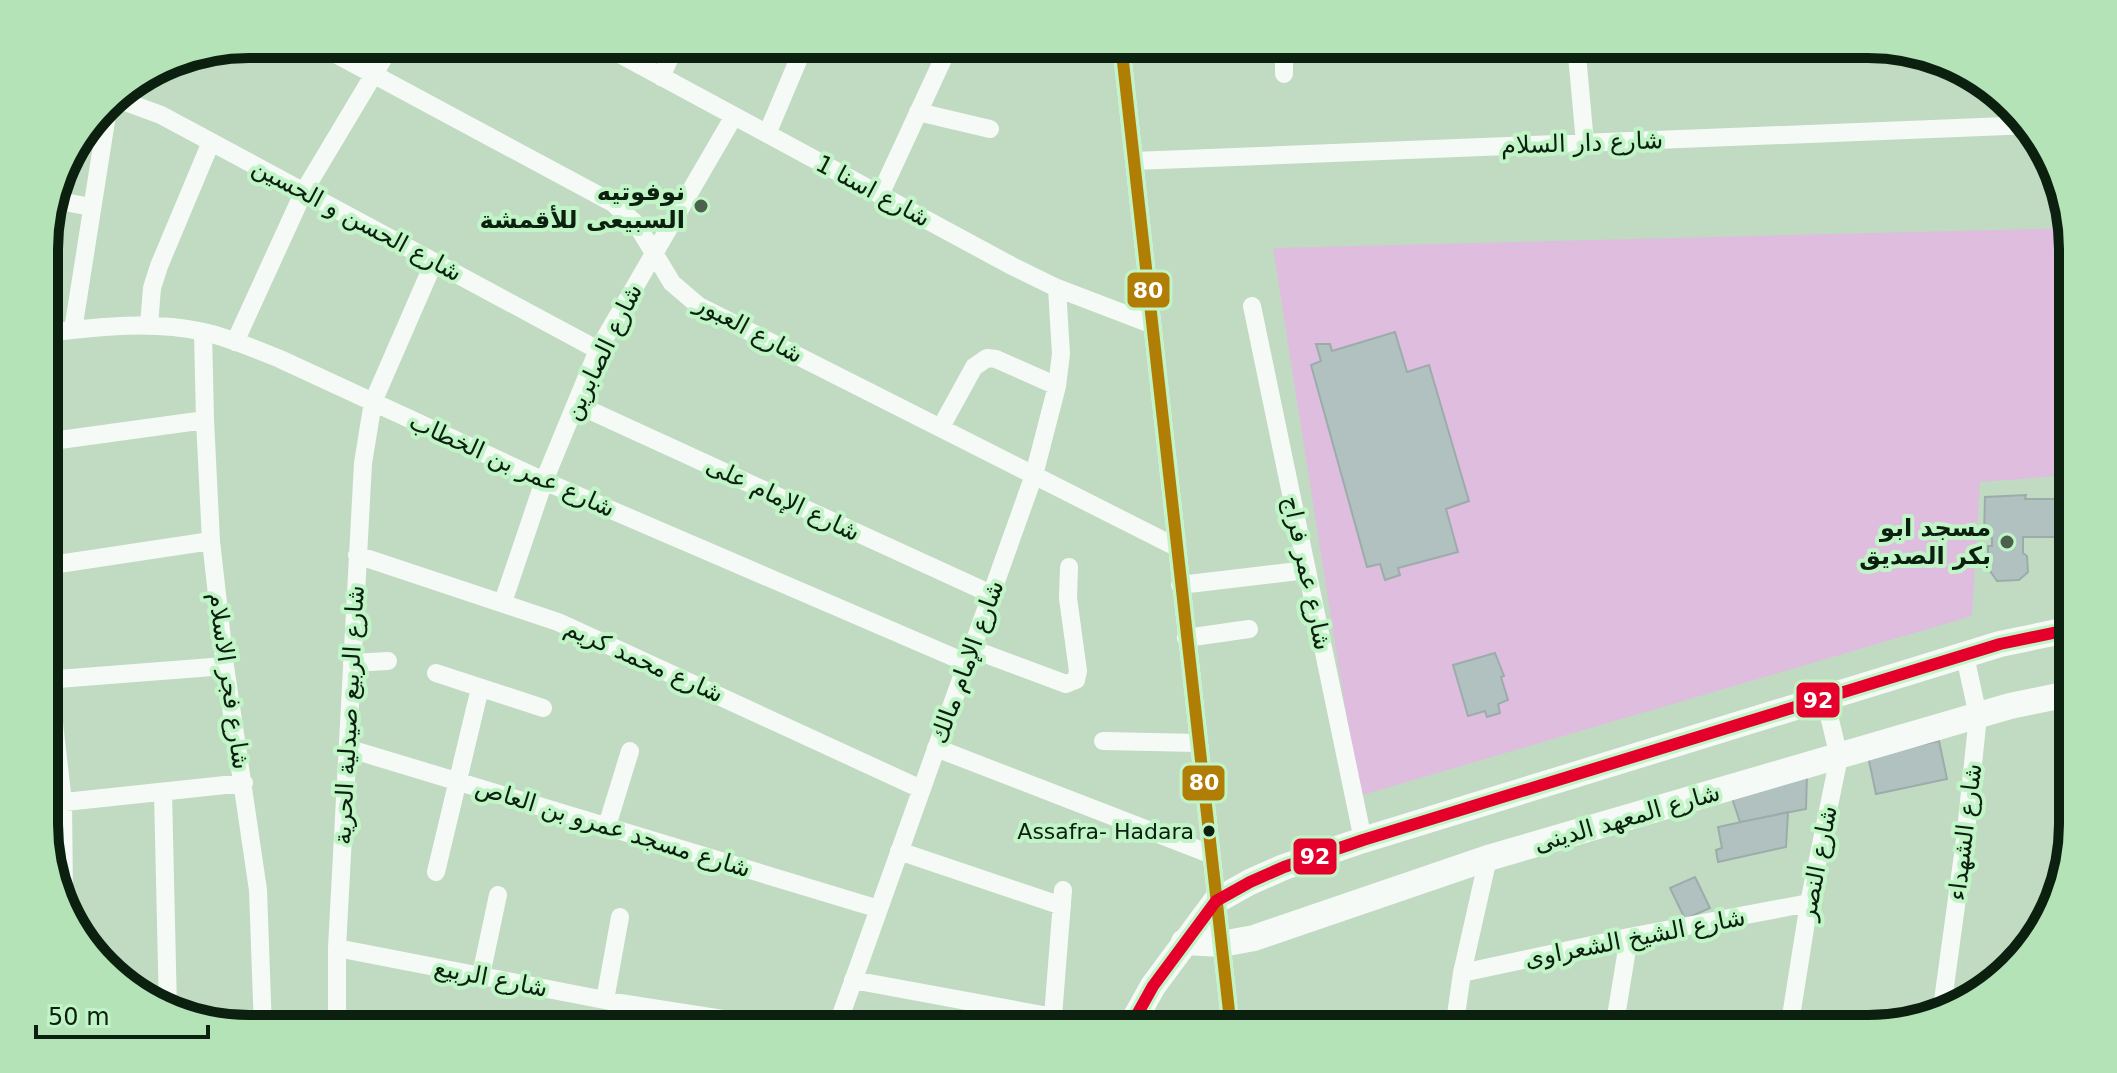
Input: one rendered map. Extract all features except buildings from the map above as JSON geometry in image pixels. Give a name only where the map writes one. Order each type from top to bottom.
[{"type":"street","name":"شارع العبور","points":[[343,58],[613,203],[637,225],[672,283],[699,306],[1176,547]]},
{"type":"street","points":[[235,342],[304,191],[383,58]]},
{"type":"street","name":"شارع اسنا 1","points":[[626,58],[1057,288],[1151,324]]},
{"type":"street","points":[[661,77],[670,58]]},
{"type":"street","points":[[767,134],[799,58]]},
{"type":"street","points":[[880,195],[943,58]]},
{"type":"street","points":[[1123,58],[1230,1015]]},
{"type":"street","points":[[1284,58],[1284,74]]},
{"type":"street","points":[[1577,58],[1585,143]]},
{"type":"street","name":"شارع الحسن و الحسين","points":[[124,104],[161,115],[598,350]]},
{"type":"street","points":[[918,112],[990,129]]},
{"type":"street","name":"شارع الصابرين","points":[[503,602],[544,481],[598,350],[734,116]]},
{"type":"street","points":[[73,330],[106,124]]},
{"type":"street","name":"شارع دار السلام","points":[[1134,161],[2013,126]]},
{"type":"street","points":[[149,325],[152,288],[159,266],[211,142]]},
{"type":"street","points":[[65,202],[91,207]]},
{"type":"street","name":"شارع الربيع صيدلية الحرية","points":[[337,1015],[337,948],[363,463],[373,402],[434,262]]},
{"type":"street","name":"شارع الإمام مالك","points":[[841,1015],[1034,475],[1057,386],[1061,354],[1057,288]]},
{"type":"street","name":"شارع عمر فراج","points":[[1252,306],[1363,840]]},
{"type":"street","name":"شارع عمر بن الخطاب","points":[[58,332],[149,325],[203,332],[235,342],[280,359],[544,481],[969,656],[1066,684],[1076,680],[1078,671],[1068,598],[1069,567]]},
{"type":"street","name":"شارع فجر الاسلام","points":[[203,332],[211,541],[225,666],[258,890],[262,1015]]},
{"type":"street","points":[[941,427],[974,367],[987,358],[996,359],[1057,386]]},
{"type":"street","name":"شارع الإمام على","points":[[576,404],[991,594]]},
{"type":"street","points":[[58,440],[205,420]]},
{"type":"street","points":[[58,564],[211,541]]},
{"type":"street","name":"شارع محمد كريم","points":[[357,555],[503,602],[610,645],[921,789]]},
{"type":"street","points":[[1180,585],[1307,570]]},
{"type":"street","points":[[1186,638],[1249,629]]},
{"type":"street","points":[[1137,1015],[1153,986],[1216,901],[1284,867],[2000,644],[2059,632]]},
{"type":"street","name":"شارع الشهداء","points":[[1943,999],[1978,716],[1965,656]]},
{"type":"street","points":[[352,663],[388,661]]},
{"type":"street","points":[[58,679],[225,666]]},
{"type":"street","points":[[436,673],[543,708]]},
{"type":"street","points":[[436,872],[480,688]]},
{"type":"street","name":"شارع المعهد الدينى","points":[[1184,942],[1222,944],[1254,938],[1488,858],[1978,716],[2059,696]]},
{"type":"street","name":"شارع النصر","points":[[1791,1015],[1809,903],[1839,757],[1825,699]]},
{"type":"street","points":[[1103,741],[1198,743]]},
{"type":"street","name":"شارع مسجد عمرو بن العاص","points":[[347,748],[879,909]]},
{"type":"street","points":[[936,748],[1210,854]]},
{"type":"street","points":[[607,826],[630,751]]},
{"type":"street","points":[[58,803],[244,783]]},
{"type":"street","points":[[163,792],[168,996]]},
{"type":"street","points":[[899,851],[1062,898],[1053,1015]]},
{"type":"street","points":[[1456,1015],[1462,973],[1488,858]]},
{"type":"street","points":[[481,975],[498,895]]},
{"type":"street","name":"شارع الشيخ الشعراوى","points":[[1462,973],[1809,903]]},
{"type":"street","points":[[615,1015],[612,1002],[620,917]]},
{"type":"street","points":[[1616,1015],[1629,937]]},
{"type":"street","name":"شارع الربيع","points":[[337,948],[612,1002],[697,1015]]},
{"type":"street","points":[[853,980],[1047,1015]]},
{"type":"shaded area","points":[[2057,228],[2059,476],[1980,482],[1972,616],[1359,796],[1273,248]]},
{"type":"transit line","name":"80","points":[[1123,58],[1229,1015]]},
{"type":"transit line","name":"92","points":[[1137,1015],[1153,986],[1216,901],[1284,867],[2000,644],[2059,632]]},
{"type":"place","name":"نوفوتيه السبيعى للأقمشة","points":[[701,206]]},
{"type":"place","name":"مسجد ابو بكر الصديق","points":[[2007,542]]},
{"type":"place","name":"Assafra- Hadara","points":[[1209,831]]}]
